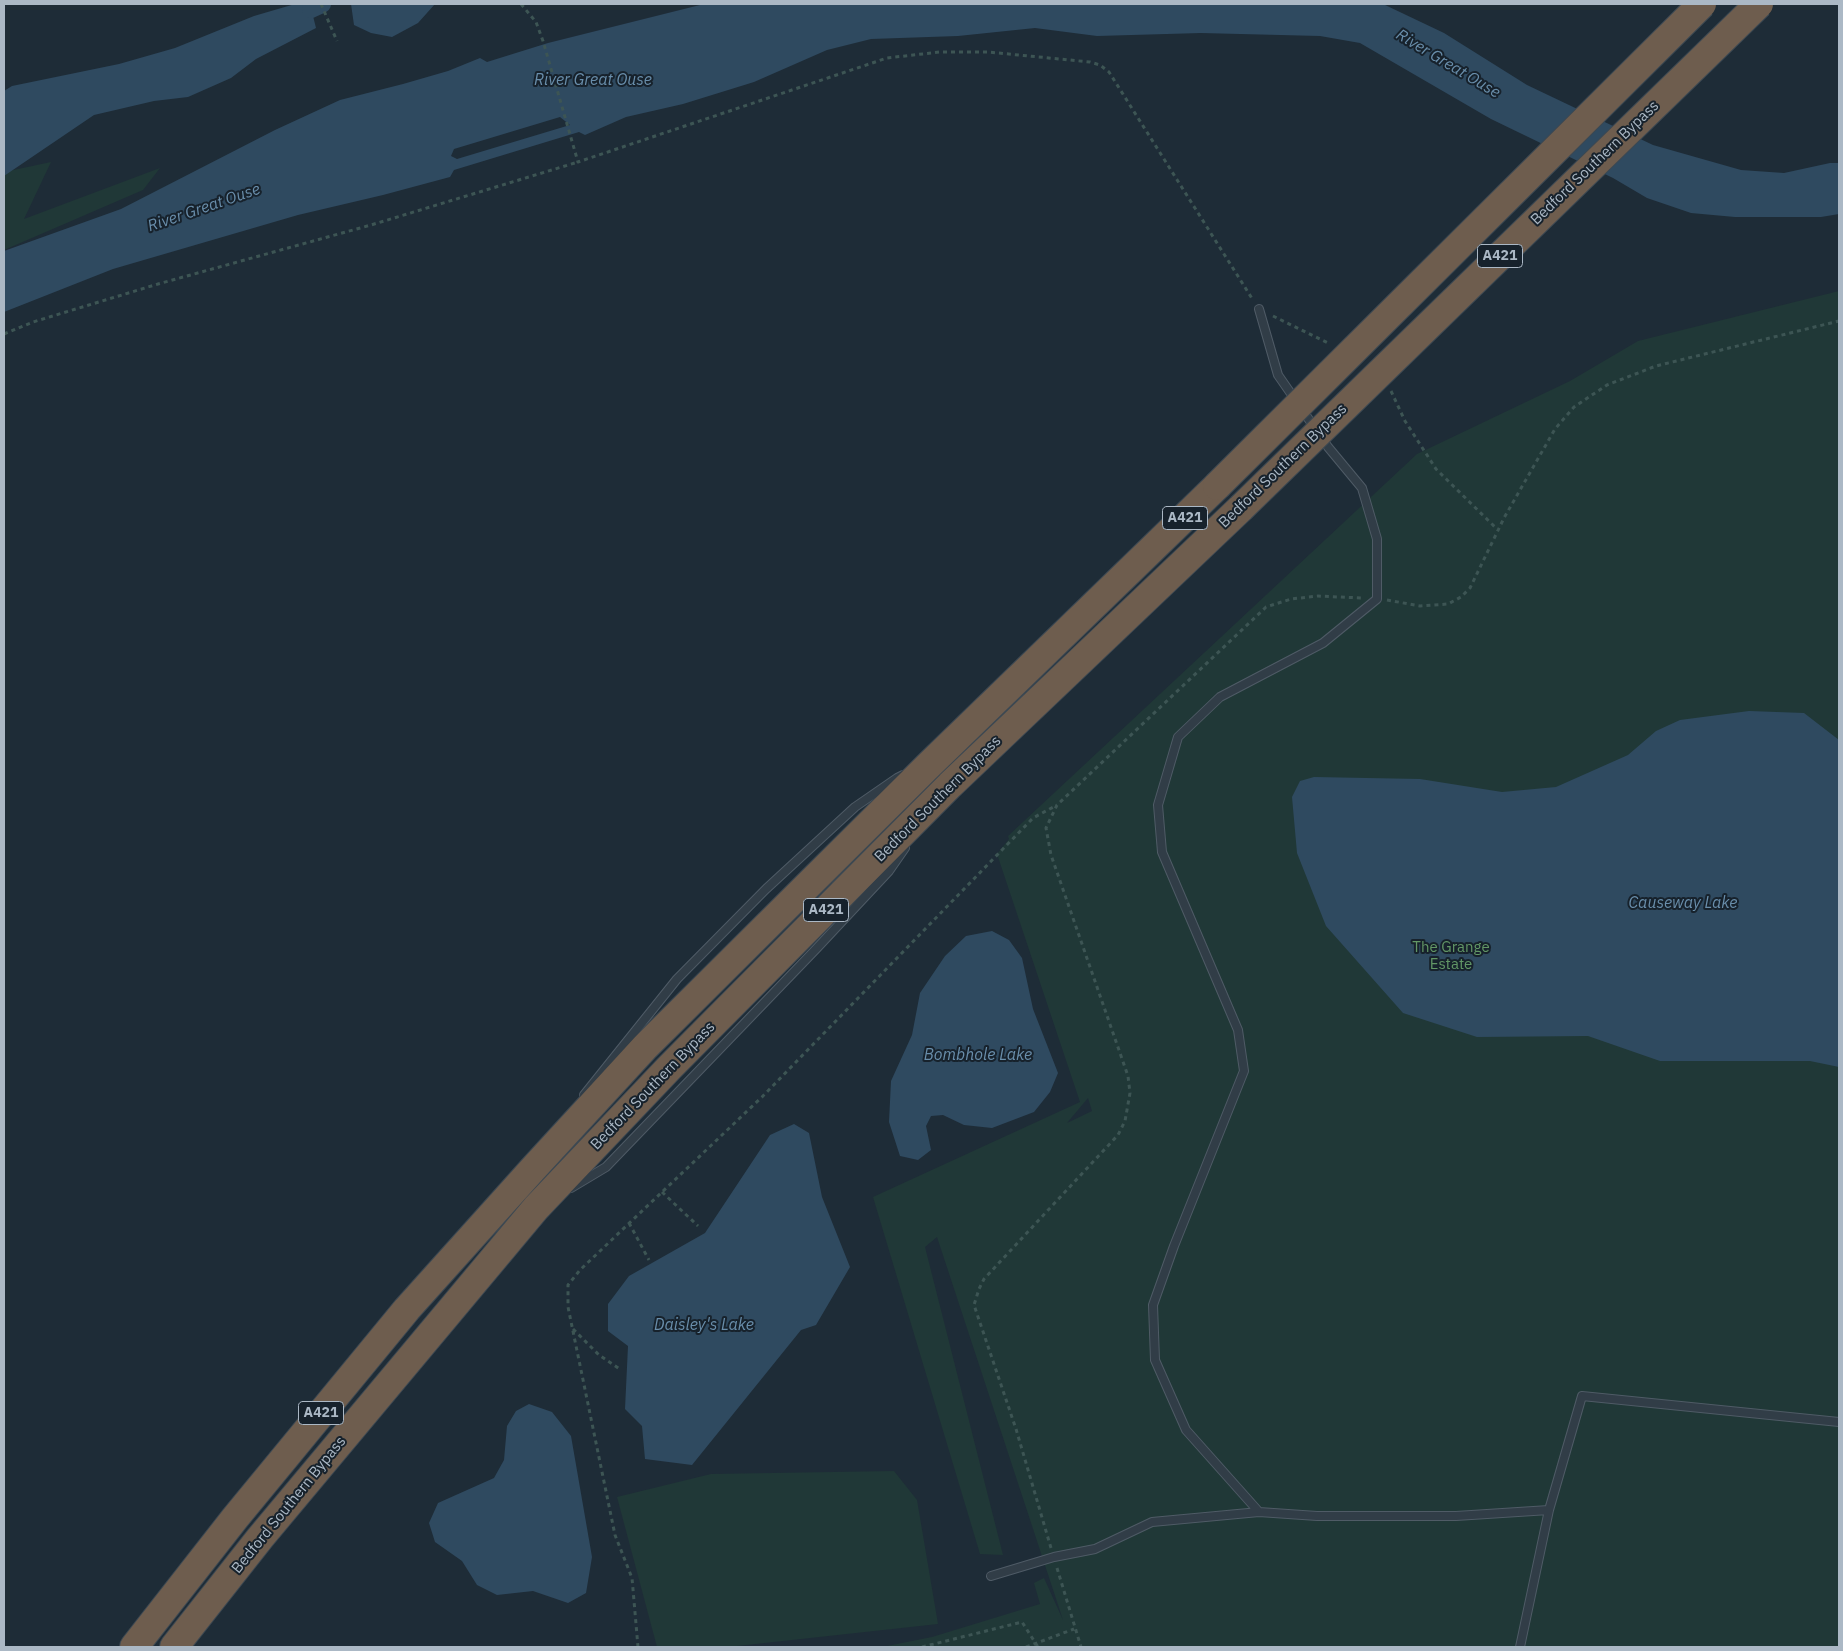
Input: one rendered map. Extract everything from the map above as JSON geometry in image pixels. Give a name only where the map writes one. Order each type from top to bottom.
[{"type":"highway","name":"Bedford Southern Bypass","points":[[134,1647],[235,1518],[407,1309],[645,1047],[929,765],[1217,486],[1702,4]]},
{"type":"highway","name":"Bedford Southern Bypass","points":[[174,1647],[260,1538],[536,1208],[669,1068],[950,785],[1241,508],[1758,4]]},
{"type":"lane","points":[[1259,309],[1278,376],[1328,446],[1362,488],[1377,539],[1377,598],[1323,644],[1220,697],[1178,737],[1158,805],[1162,852],[1238,1030],[1244,1071],[1174,1246],[1154,1305],[1155,1360],[1186,1430],[1259,1512]]},
{"type":"lane","points":[[577,1105],[594,1081],[677,979],[766,889],[855,807],[897,778],[929,765]]},
{"type":"lane","points":[[922,824],[950,785]]},
{"type":"lane","points":[[567,1190],[606,1167],[613,1160],[837,927],[888,871],[911,840]]},
{"type":"lane","points":[[532,1170],[566,1122]]},
{"type":"lane","points":[[536,1208],[559,1194]]},
{"type":"lane","points":[[1520,1647],[1549,1510],[1582,1396],[1839,1422]]},
{"type":"lane","points":[[991,1576],[1054,1557],[1095,1549],[1152,1522],[1259,1512],[1317,1516],[1456,1516],[1549,1510]]},
{"type":"path","points":[[321,4],[337,41]]},
{"type":"path","points":[[521,4],[536,22],[543,41],[578,162]]},
{"type":"path","points":[[4,334],[33,322],[158,284],[371,226],[578,162],[887,58],[940,52],[988,52],[1090,62],[1100,65],[1109,72],[1259,309],[1332,345]]},
{"type":"path","points":[[638,1647],[632,1578],[615,1535],[568,1307],[568,1285],[580,1270],[762,1098],[1033,818],[1057,805],[1266,607],[1291,599],[1318,596],[1377,598],[1420,606],[1448,604],[1461,597],[1470,588],[1498,530],[1555,429],[1574,407],[1607,385],[1656,366],[1839,320]]},
{"type":"path","points":[[1389,389],[1405,421],[1436,469],[1498,530]]},
{"type":"path","points":[[1057,805],[1046,828],[1051,855],[1128,1076],[1130,1093],[1128,1110],[1118,1135],[984,1279],[974,1304],[1016,1429],[1074,1629],[1081,1647]]},
{"type":"path","points":[[662,1192],[698,1226]]},
{"type":"path","points":[[629,1223],[650,1260]]},
{"type":"path","points":[[573,1329],[599,1355],[621,1370]]},
{"type":"path","points":[[922,1647],[1022,1622],[1037,1645]]},
{"type":"path","points":[[1026,1647],[1037,1645],[1074,1629]]},
{"type":"green space","points":[[51,162],[24,219],[160,168],[143,190],[4,250],[4,172]]},
{"type":"green space","name":"The Grange Estate","points":[[1839,291],[1839,1647],[882,1647],[932,1637],[1040,1604],[1034,1583],[1044,1578],[1063,1620],[937,1237],[925,1247],[1003,1555],[980,1554],[873,1197],[1080,1102],[997,854],[1009,839],[1008,836],[1417,454],[1570,381],[1638,341]],"holes":[[[1088,1098],[1092,1111],[1067,1123]]]},
{"type":"green space","points":[[894,1471],[917,1500],[938,1624],[728,1647],[657,1647],[617,1497],[711,1474]]},
{"type":"water","points":[[295,4],[310,4],[316,28],[256,59],[231,78],[188,97],[154,101],[94,115],[4,176],[4,91],[12,86],[119,64],[175,48],[254,16]]},
{"type":"water","points":[[351,4],[435,4],[418,23],[392,37],[371,33],[354,25]]},
{"type":"water","name":"River Great Ouse","points":[[704,4],[1383,4],[1444,33],[1527,85],[1653,145],[1741,170],[1784,173],[1830,163],[1839,163],[1839,214],[1821,217],[1735,217],[1691,213],[1647,198],[1613,178],[1491,119],[1360,43],[1320,36],[1201,33],[1097,36],[1035,28],[958,36],[871,39],[827,50],[754,82],[683,104],[626,117],[585,135],[579,132],[454,170],[450,177],[298,215],[113,269],[4,312],[4,251],[121,209],[275,130],[340,100],[448,71],[480,58],[487,62],[548,43]],"holes":[[[560,117],[570,125],[457,159],[451,156],[454,149]]]},
{"type":"water","name":"Causeway Lake","points":[[1749,711],[1804,713],[1839,740],[1839,1067],[1810,1061],[1660,1061],[1588,1036],[1477,1037],[1403,1013],[1326,926],[1297,853],[1292,797],[1300,781],[1314,777],[1420,779],[1502,792],[1556,787],[1628,755],[1656,731],[1680,720]]},
{"type":"water","name":"Bombhole Lake","points":[[992,931],[1009,940],[1022,958],[1033,1009],[1058,1073],[1050,1092],[1034,1112],[992,1128],[964,1125],[943,1115],[931,1116],[926,1126],[931,1150],[918,1160],[900,1156],[889,1122],[891,1081],[912,1035],[920,993],[945,956],[966,936]]},
{"type":"water","name":"Daisley's Lake","points":[[794,1124],[809,1133],[822,1197],[850,1267],[816,1325],[801,1330],[692,1465],[645,1459],[642,1426],[625,1409],[628,1346],[608,1331],[608,1304],[629,1276],[705,1233],[770,1135]]},
{"type":"water","points":[[529,1404],[552,1412],[571,1436],[592,1557],[586,1593],[568,1603],[533,1591],[497,1595],[477,1585],[462,1561],[435,1542],[429,1523],[438,1503],[494,1478],[504,1460],[507,1426],[516,1411]]},
{"type":"waterway","points":[[311,9],[322,4]]}]
